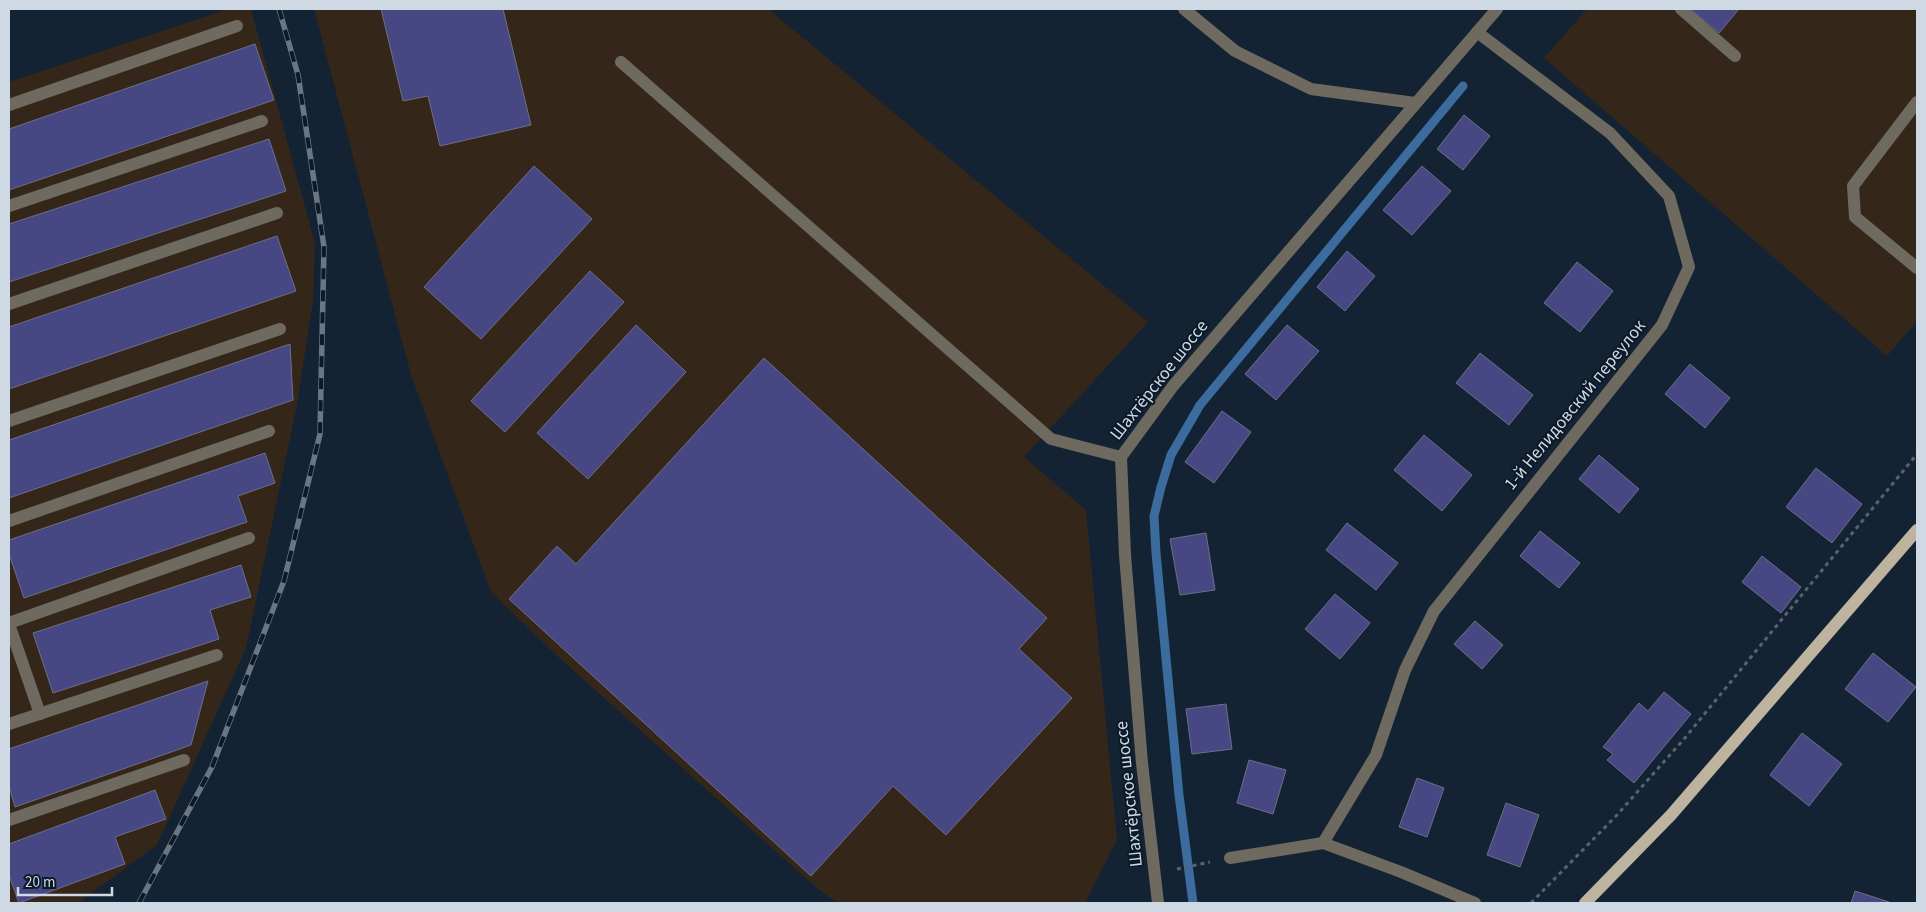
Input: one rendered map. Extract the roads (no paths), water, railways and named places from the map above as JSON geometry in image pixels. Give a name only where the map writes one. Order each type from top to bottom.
[{"type":"main road","points":[[1584,903],[1672,815],[1917,530]]},
{"type":"street","points":[[1184,9],[1235,51],[1311,89],[1414,103]]},
{"type":"street","name":"Шахтёрское шоссе","points":[[1158,903],[1142,762],[1125,555],[1121,457],[1173,386],[1414,103],[1497,9]]},
{"type":"street","points":[[1681,9],[1735,56]]},
{"type":"street","points":[[9,105],[237,26]]},
{"type":"street","name":"1-й Нелидовский переулок","points":[[1323,843],[1376,755],[1405,670],[1434,611],[1662,324],[1689,267],[1669,196],[1610,133],[1477,32]]},
{"type":"street","points":[[621,62],[1051,439],[1121,457]]},
{"type":"street","points":[[1917,102],[1852,186],[1855,216],[1917,268]]},
{"type":"street","points":[[9,206],[262,121]]},
{"type":"street","points":[[9,304],[277,212]]},
{"type":"street","points":[[9,421],[280,328]]},
{"type":"street","points":[[9,521],[269,431]]},
{"type":"street","points":[[40,714],[9,624],[249,538]]},
{"type":"street","points":[[9,724],[217,655]]},
{"type":"street","points":[[9,820],[184,760]]},
{"type":"street","points":[[1230,858],[1323,843],[1401,872],[1475,903]]},
{"type":"waterway","points":[[1193,903],[1179,795],[1154,516],[1171,455],[1200,405],[1463,86]]},
{"type":"railway","points":[[139,903],[212,767],[284,581],[320,434],[324,247],[298,75],[279,9]]}]
